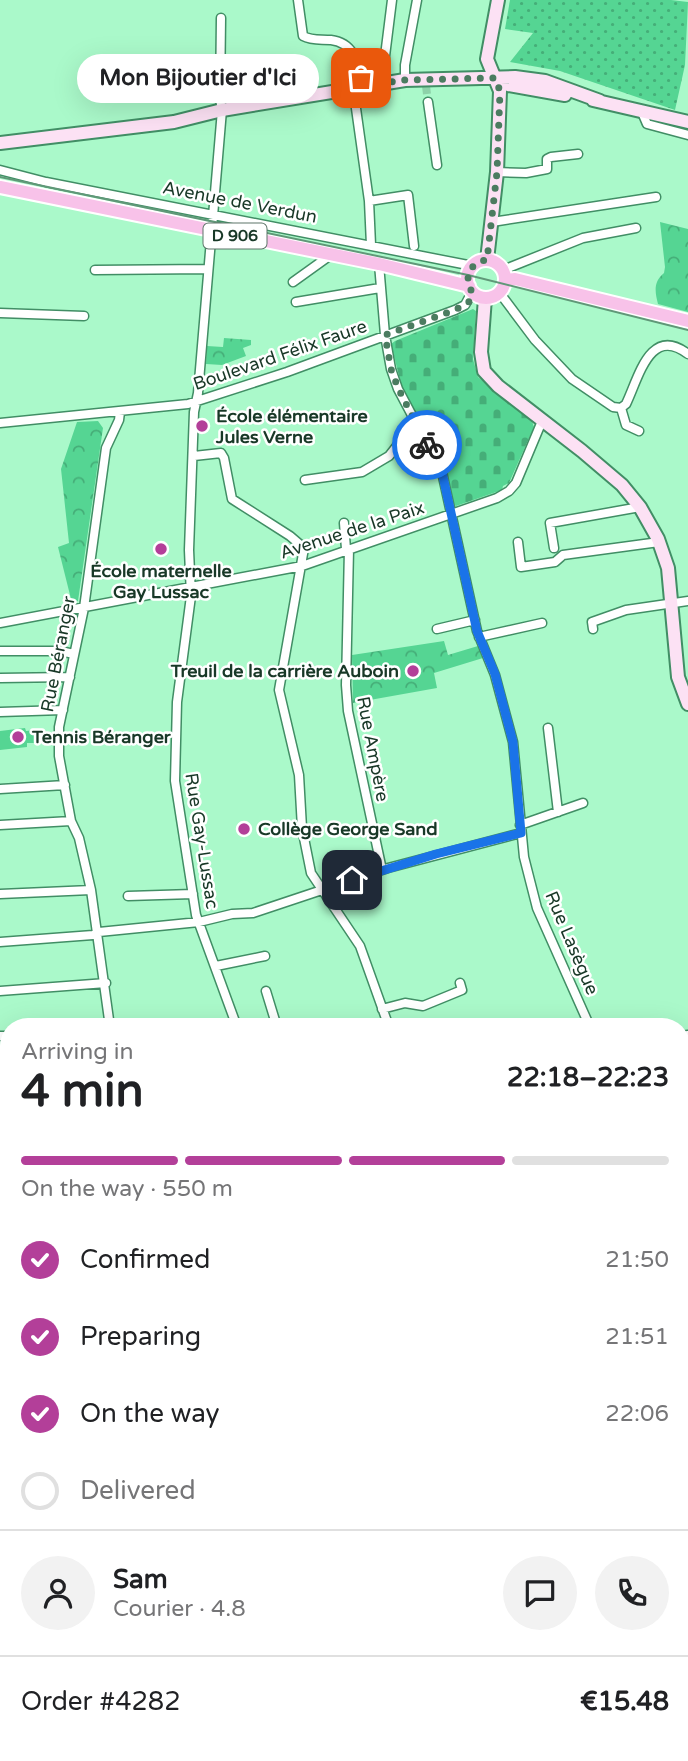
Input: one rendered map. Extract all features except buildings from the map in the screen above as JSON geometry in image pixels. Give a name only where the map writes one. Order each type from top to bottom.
[{"type":"main road","name":"Avenue de Verdun","points":[[0,187],[379,264],[471,289]]},
{"type":"main road","points":[[502,281],[494,262],[487,260],[473,266],[467,278],[471,289],[485,298],[502,281],[515,279],[688,321]]},
{"type":"street","points":[[298,0],[302,35],[308,39],[332,40],[347,46],[356,58],[371,245]]},
{"type":"street","points":[[385,83],[385,56],[392,0]]},
{"type":"street","points":[[405,80],[405,65],[417,0]]},
{"type":"street","points":[[487,260],[497,172],[500,91],[487,59],[498,0]]},
{"type":"street","name":"Rue Gay-Lussac","points":[[221,18],[222,110],[198,393],[195,402],[189,550],[191,587],[177,702],[175,780],[198,922],[234,1018]]},
{"type":"street","points":[[0,143],[173,122],[222,110],[405,80],[426,83],[515,77],[545,81],[600,101]]},
{"type":"street","points":[[495,78],[516,87],[600,101],[688,122]]},
{"type":"street","points":[[499,115],[516,87]]},
{"type":"street","points":[[428,102],[437,165]]},
{"type":"street","points":[[641,110],[647,124],[688,135]]},
{"type":"street","points":[[497,172],[526,173],[547,169],[547,159],[551,157],[578,154]]},
{"type":"street","name":"Avenue de Verdun","points":[[0,170],[46,182],[473,266]]},
{"type":"street","points":[[369,201],[408,195],[414,247]]},
{"type":"street","points":[[492,222],[656,197]]},
{"type":"street","points":[[636,228],[583,238],[502,281],[535,340],[572,379],[613,407],[621,408],[626,404],[650,352],[658,346],[681,349],[688,354]]},
{"type":"street","points":[[293,282],[332,254]]},
{"type":"street","name":"Rue Lasègue","points":[[379,264],[385,335],[391,369],[415,423],[442,472],[479,637],[495,674],[513,742],[524,857],[537,908],[586,1018]]},
{"type":"street","points":[[95,270],[208,269]]},
{"type":"street","points":[[296,302],[380,288]]},
{"type":"street","name":"Boulevard Félix Faure","points":[[0,423],[195,402],[287,372],[466,305],[471,289]]},
{"type":"street","points":[[485,298],[481,352],[484,371],[498,387],[622,485],[640,507],[659,542],[668,568],[678,677],[688,704]]},
{"type":"street","points":[[0,313],[84,316]]},
{"type":"street","points":[[621,408],[626,425],[639,430]]},
{"type":"street","name":"Rue Béranger","points":[[109,1018],[92,890],[79,838],[71,821],[59,756],[59,727],[84,608],[106,448],[120,412]]},
{"type":"street","name":"Avenue de la Paix","points":[[0,623],[302,566],[497,498],[513,488],[542,421]]},
{"type":"street","points":[[306,480],[362,472],[389,456],[415,423]]},
{"type":"street","points":[[194,456],[218,452],[223,455],[232,499],[304,548],[279,690],[299,775],[302,828],[311,870],[360,946],[386,1018]]},
{"type":"street","points":[[554,548],[550,523],[640,507]]},
{"type":"street","name":"Rue Ampère","points":[[344,523],[348,549],[348,711],[382,870]]},
{"type":"street","points":[[517,541],[521,567],[555,562],[563,555],[659,542]]},
{"type":"street","points":[[593,629],[592,622],[626,610],[688,601]]},
{"type":"street","points":[[437,629],[475,620]]},
{"type":"street","points":[[479,637],[542,623]]},
{"type":"street","points":[[0,651],[60,651],[74,654]]},
{"type":"street","points":[[0,678],[70,677]]},
{"type":"street","points":[[0,712],[63,710]]},
{"type":"street","points":[[548,728],[558,812]]},
{"type":"street","points":[[0,789],[65,785]]},
{"type":"street","points":[[0,942],[93,935],[99,932],[198,922],[253,913],[382,870],[520,829],[583,803]]},
{"type":"street","points":[[0,825],[71,821]]},
{"type":"street","points":[[0,894],[92,890]]},
{"type":"street","points":[[128,896],[193,894]]},
{"type":"street","points":[[216,966],[265,956]]},
{"type":"street","points":[[0,990],[106,983]]},
{"type":"street","points":[[383,1009],[405,1003],[423,1006],[463,990],[460,983]]},
{"type":"street","points":[[266,991],[274,1018]]},
{"type":"green space","points":[[510,0],[688,2],[685,65],[675,110],[560,71],[510,62],[533,33],[505,29]]},
{"type":"green space","points":[[660,222],[688,229],[688,312],[658,304],[656,287],[665,267]]},
{"type":"green space","points":[[473,309],[476,311],[473,359],[478,377],[532,421],[534,427],[509,483],[503,486],[502,490],[456,506],[452,504],[402,388],[391,344]]},
{"type":"green space","points":[[224,338],[251,340],[251,345],[243,348],[246,356],[222,365],[206,364],[207,346],[223,347]]},
{"type":"green space","points":[[98,421],[103,428],[78,601],[72,603],[58,547],[69,543],[61,469],[77,422]]},
{"type":"green space","name":"Treuil de la carrière Auboin","points":[[444,641],[448,655],[478,646],[483,658],[434,673],[437,688],[353,703],[352,655]]},
{"type":"green space","name":"Tennis Béranger","points":[[25,728],[26,731],[35,730],[36,743],[27,743],[27,747],[0,750],[0,731]]},
{"type":"tunnel","points":[[426,86],[428,102]]},
{"type":"tram line","points":[[0,177],[468,275],[688,330]]},
{"type":"way so far","points":[[361,78],[363,86],[405,80],[495,78],[500,91],[497,172],[487,260],[477,262],[469,271],[467,278],[472,292],[470,301],[455,310],[385,335],[391,369],[398,388],[427,445]]},
{"type":"place","name":"Mon Bijoutier d'Ici","points":[[361,78]]},
{"type":"place","name":"École élémentaire Jules Verne","points":[[202,426]]},
{"type":"place","name":"École maternelle Gay Lussac","points":[[161,549]]},
{"type":"place","name":"Treuil de la carrière Auboin","points":[[413,671]]},
{"type":"place","name":"Tennis Béranger","points":[[18,737]]},
{"type":"place","name":"Collège George Sand","points":[[244,829]]},
{"type":"route","points":[[352,880],[436,854],[521,833],[513,742],[495,674],[477,631],[442,472],[427,445]]}]
